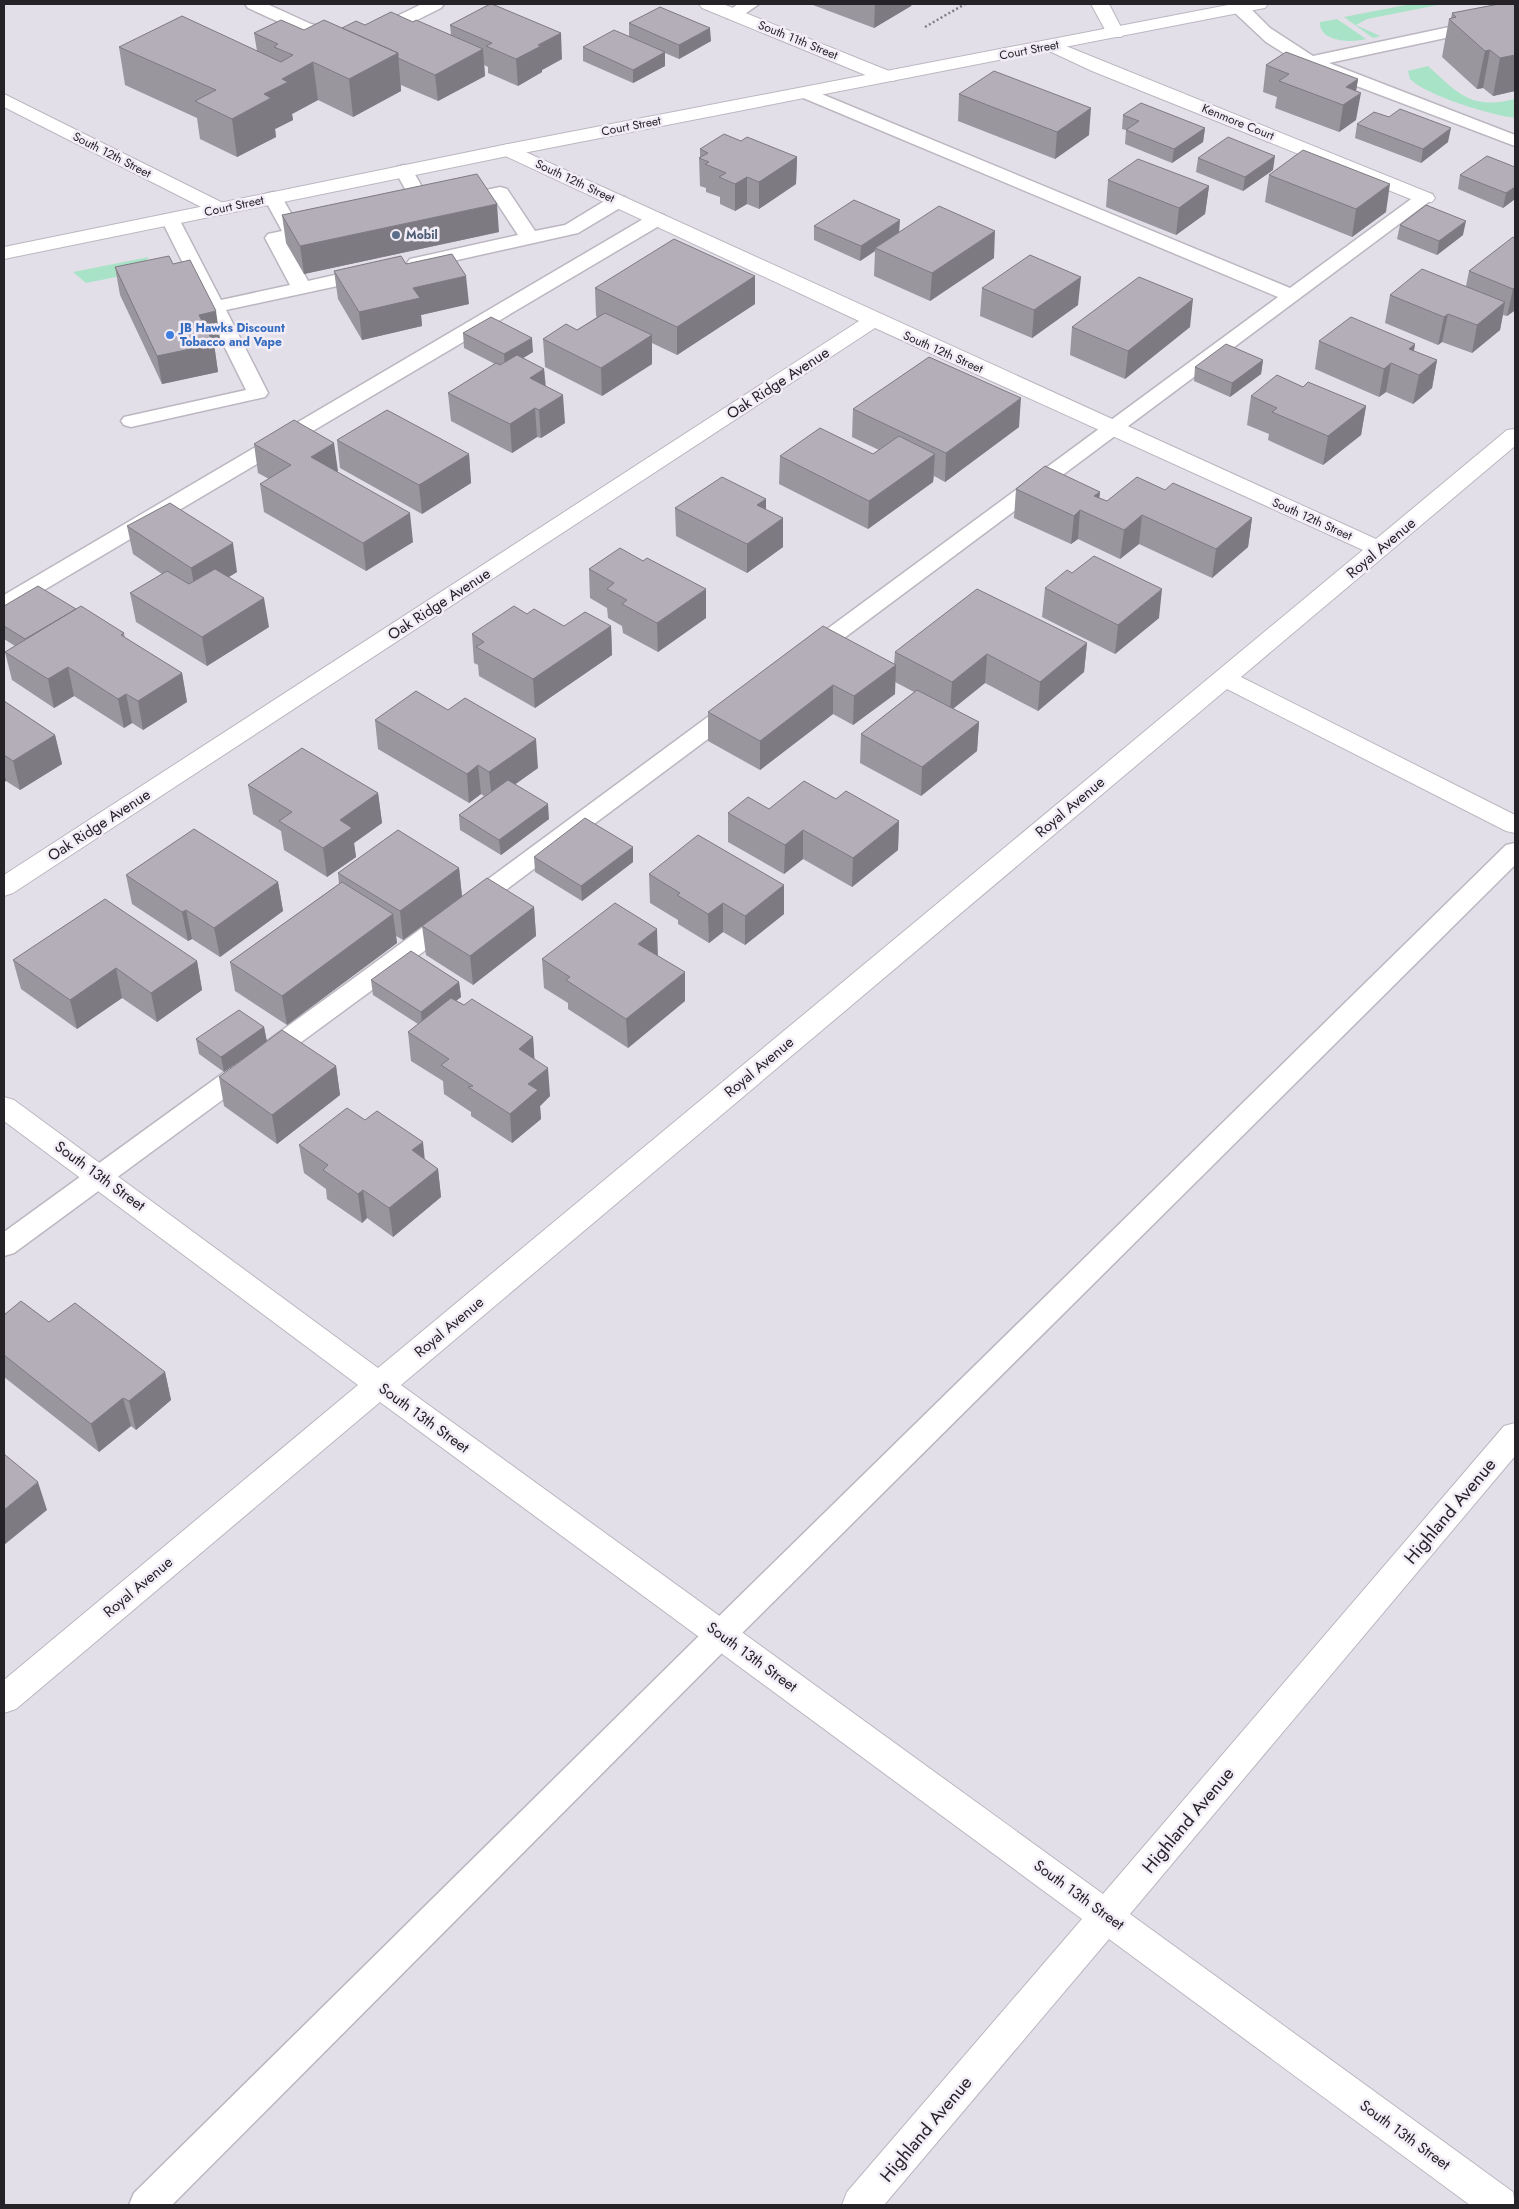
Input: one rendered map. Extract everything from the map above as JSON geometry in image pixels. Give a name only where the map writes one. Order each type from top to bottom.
[{"type":"street","name":"South 11th Street","points":[[708,4],[887,77]]},
{"type":"street","points":[[1100,4],[1115,33]]},
{"type":"street","name":"Court Street","points":[[4,252],[508,150],[1259,4]]},
{"type":"street","name":"Kenmore Court","points":[[1050,45],[1099,67],[1426,198]]},
{"type":"street","name":"South 12th Street","points":[[4,100],[220,209]]},
{"type":"street","name":"South 12th Street","points":[[508,150],[874,320],[1379,549]]},
{"type":"street","name":"Oak Ridge Avenue","points":[[4,887],[874,320]]},
{"type":"street","name":"Royal Avenue","points":[[4,1699],[1515,435]]},
{"type":"street","points":[[1224,678],[1515,825]]},
{"type":"street","name":"South 13th Street","points":[[4,1107],[100,1176],[378,1385],[1106,1915],[1500,2205]]},
{"type":"street","name":"Highland Avenue","points":[[860,2205],[1515,1435]]},
{"type":"lane","points":[[254,4],[319,34],[358,38],[390,26],[435,4]]},
{"type":"lane","points":[[733,14],[750,4]]},
{"type":"lane","points":[[1240,8],[1253,25],[1285,48],[1310,62],[1515,141]]},
{"type":"lane","points":[[1310,62],[1515,18]]},
{"type":"lane","points":[[1362,51],[1425,52],[1515,33]]},
{"type":"lane","points":[[807,93],[1292,296]]},
{"type":"lane","points":[[404,171],[424,208]]},
{"type":"lane","points":[[406,212],[500,193],[530,238]]},
{"type":"lane","points":[[273,198],[294,235]]},
{"type":"lane","points":[[789,668],[1426,198]]},
{"type":"lane","points":[[214,307],[570,229],[618,201]]},
{"type":"lane","points":[[131,421],[258,393],[170,219]]},
{"type":"lane","points":[[4,604],[657,219]]},
{"type":"lane","points":[[302,288],[275,238],[340,225]]},
{"type":"lane","points":[[4,1246],[367,982],[757,692]]},
{"type":"lane","points":[[147,2205],[721,1634],[1515,852]]},
{"type":"path","points":[[917,32],[965,4]]},
{"type":"green space","points":[[1411,4],[1443,4],[1367,19],[1356,25],[1380,36],[1373,38],[1344,17]]},
{"type":"green space","points":[[1337,19],[1366,39],[1345,41],[1337,40],[1325,34],[1321,29],[1320,22]]},
{"type":"green space","points":[[1428,66],[1448,85],[1476,101],[1500,102],[1515,99],[1515,118],[1476,109],[1444,98],[1430,92],[1410,79],[1408,71]]},
{"type":"green space","points":[[149,257],[136,273],[86,283],[73,272]]},
{"type":"building","points":[[490,4],[561,33],[516,59],[486,46],[492,43],[450,25]]},
{"type":"building","points":[[1499,4],[1515,4],[1515,55],[1500,58],[1490,50],[1485,51],[1449,19],[1456,17],[1452,13]]},
{"type":"building","points":[[660,7],[710,28],[679,45],[629,23]]},
{"type":"building","points":[[391,12],[413,22],[416,20],[483,49],[435,75],[398,58],[398,53],[342,28],[356,21],[365,25]]},
{"type":"building","points":[[182,16],[281,62],[293,55],[274,47],[278,44],[254,33],[281,20],[304,30],[324,20],[398,53],[349,79],[313,62],[282,79],[288,82],[264,94],[271,98],[232,119],[195,101],[216,90],[119,47]]},
{"type":"building","points":[[614,30],[665,52],[633,70],[583,47]]},
{"type":"building","points":[[1286,52],[1358,79],[1346,87],[1361,93],[1343,105],[1279,81],[1289,74],[1266,65]]},
{"type":"building","points":[[994,71],[1091,108],[1057,132],[959,94]]},
{"type":"building","points":[[1141,103],[1205,128],[1174,149],[1126,130],[1139,121],[1123,115]]},
{"type":"building","points":[[1400,109],[1451,128],[1423,149],[1357,124],[1374,112],[1389,117]]},
{"type":"building","points":[[724,134],[741,141],[747,137],[797,157],[759,182],[747,177],[735,184],[719,177],[726,173],[705,164],[709,162],[699,158],[708,153],[700,149]]},
{"type":"building","points":[[1228,137],[1275,156],[1245,177],[1198,158]]},
{"type":"building","points":[[1303,150],[1390,184],[1356,209],[1269,175]]},
{"type":"building","points":[[1487,156],[1515,167],[1515,187],[1506,193],[1460,175]]},
{"type":"building","points":[[1138,159],[1209,186],[1179,208],[1108,180]]},
{"type":"building","points":[[477,174],[497,204],[300,246],[282,215]]},
{"type":"building","points":[[854,200],[900,220],[861,246],[814,226]]},
{"type":"building","points":[[1426,205],[1466,221],[1439,241],[1400,225]]},
{"type":"building","points":[[939,206],[995,231],[932,273],[875,248]]},
{"type":"building","points":[[1513,237],[1515,238],[1515,287],[1513,289],[1469,271]]},
{"type":"building","points":[[674,239],[755,276],[677,327],[595,288]]},
{"type":"building","points":[[452,254],[466,276],[413,288],[420,298],[359,312],[334,271],[401,256],[406,264]]},
{"type":"building","points":[[1030,255],[1081,277],[1034,310],[982,288]]},
{"type":"building","points":[[169,256],[173,264],[190,260],[216,311],[199,315],[214,344],[157,356],[115,267]]},
{"type":"building","points":[[1422,269],[1505,302],[1477,325],[1448,314],[1444,317],[1390,295]]},
{"type":"building","points":[[1139,277],[1193,299],[1128,351],[1072,327]]},
{"type":"building","points":[[605,313],[652,335],[601,368],[543,339],[566,324],[577,330]]},
{"type":"building","points":[[491,317],[532,338],[504,354],[463,333]]},
{"type":"building","points":[[1351,317],[1415,344],[1409,349],[1437,360],[1419,375],[1391,363],[1384,369],[1319,341]]},
{"type":"building","points":[[1226,344],[1263,360],[1232,383],[1195,367]]},
{"type":"building","points":[[517,355],[544,369],[530,378],[563,395],[539,410],[535,408],[510,424],[448,393],[496,363],[500,365]]},
{"type":"building","points":[[929,357],[1021,398],[946,453],[853,409]]},
{"type":"building","points":[[1277,375],[1303,387],[1308,382],[1366,406],[1328,436],[1272,412],[1277,408],[1251,396]]},
{"type":"building","points":[[387,410],[469,454],[419,485],[337,440]]},
{"type":"building","points":[[294,420],[334,443],[311,457],[410,513],[363,543],[260,484],[291,465],[254,444]]},
{"type":"building","points":[[820,428],[873,454],[899,436],[935,454],[869,501],[780,456]]},
{"type":"building","points":[[1045,466],[1100,492],[1094,496],[1107,501],[1137,477],[1165,490],[1173,483],[1252,518],[1216,549],[1142,515],[1124,530],[1080,510],[1074,516],[1016,489]]},
{"type":"building","points":[[722,477],[766,499],[757,505],[783,518],[747,544],[675,508]]},
{"type":"building","points":[[170,503],[233,543],[191,568],[127,526]]},
{"type":"building","points":[[620,548],[643,561],[647,558],[706,589],[657,623],[622,604],[627,600],[607,589],[614,583],[589,569]]},
{"type":"building","points":[[1094,556],[1162,589],[1118,625],[1045,588],[1067,570],[1072,573]]},
{"type":"building","points":[[215,569],[264,598],[202,637],[130,593],[167,571],[189,584]]},
{"type":"building","points":[[38,586],[76,609],[25,639],[4,626],[4,606]]},
{"type":"building","points":[[977,589],[1087,643],[1040,682],[987,654],[952,682],[895,652]]},
{"type":"building","points":[[81,606],[124,633],[121,635],[182,673],[138,701],[126,694],[118,699],[68,667],[48,679],[5,652]]},
{"type":"building","points":[[514,606],[527,614],[534,609],[564,626],[585,612],[611,626],[533,679],[476,647],[484,642],[472,634]]},
{"type":"building","points":[[823,626],[896,665],[854,696],[833,685],[760,741],[708,712]]},
{"type":"building","points":[[917,690],[979,722],[922,767],[861,734]]},
{"type":"building","points":[[416,691],[448,710],[465,698],[536,739],[489,772],[478,765],[467,774],[375,720]]},
{"type":"building","points":[[4,701],[55,735],[13,761],[4,755]]},
{"type":"building","points":[[302,748],[378,793],[340,820],[352,828],[323,848],[279,821],[292,812],[248,785]]},
{"type":"building","points":[[508,780],[548,804],[499,840],[459,815]]},
{"type":"building","points":[[804,781],[836,799],[846,791],[899,821],[853,858],[803,830],[785,845],[728,813],[748,797],[769,809]]},
{"type":"building","points":[[585,818],[633,847],[581,886],[534,857]]},
{"type":"building","points":[[194,829],[278,882],[214,928],[186,910],[182,912],[126,875]]},
{"type":"building","points":[[398,830],[459,868],[400,911],[338,873]]},
{"type":"building","points":[[698,835],[784,885],[745,916],[723,903],[708,914],[677,895],[680,893],[649,874]]},
{"type":"building","points":[[487,878],[534,907],[470,956],[422,926]]},
{"type":"building","points":[[342,882],[393,914],[282,996],[230,962]]},
{"type":"building","points":[[105,899],[197,961],[151,993],[116,968],[70,1000],[13,960]]},
{"type":"building","points":[[615,903],[657,929],[638,944],[685,972],[626,1019],[566,980],[570,977],[542,959]]},
{"type":"building","points":[[411,951],[459,982],[421,1012],[371,980]]},
{"type":"building","points":[[451,998],[464,1005],[472,999],[533,1037],[519,1049],[548,1068],[528,1084],[538,1090],[510,1114],[468,1087],[473,1086],[441,1065],[449,1059],[408,1032]]},
{"type":"building","points":[[239,1010],[264,1027],[221,1057],[196,1039]]},
{"type":"building","points":[[282,1030],[336,1066],[272,1115],[219,1077]]},
{"type":"building","points":[[347,1108],[365,1120],[377,1111],[423,1142],[412,1150],[438,1169],[389,1208],[363,1190],[358,1194],[323,1170],[328,1165],[299,1145]]},
{"type":"building","points":[[21,1301],[49,1322],[75,1303],[165,1372],[129,1401],[123,1398],[91,1424],[4,1355],[4,1315]]},
{"type":"building","points":[[4,1454],[38,1482],[4,1510]]},
{"type":"place","name":"Mobil","points":[[396,235]]},
{"type":"place","name":"JB Hawks Discount Tobacco and Vape","points":[[170,335]]}]
